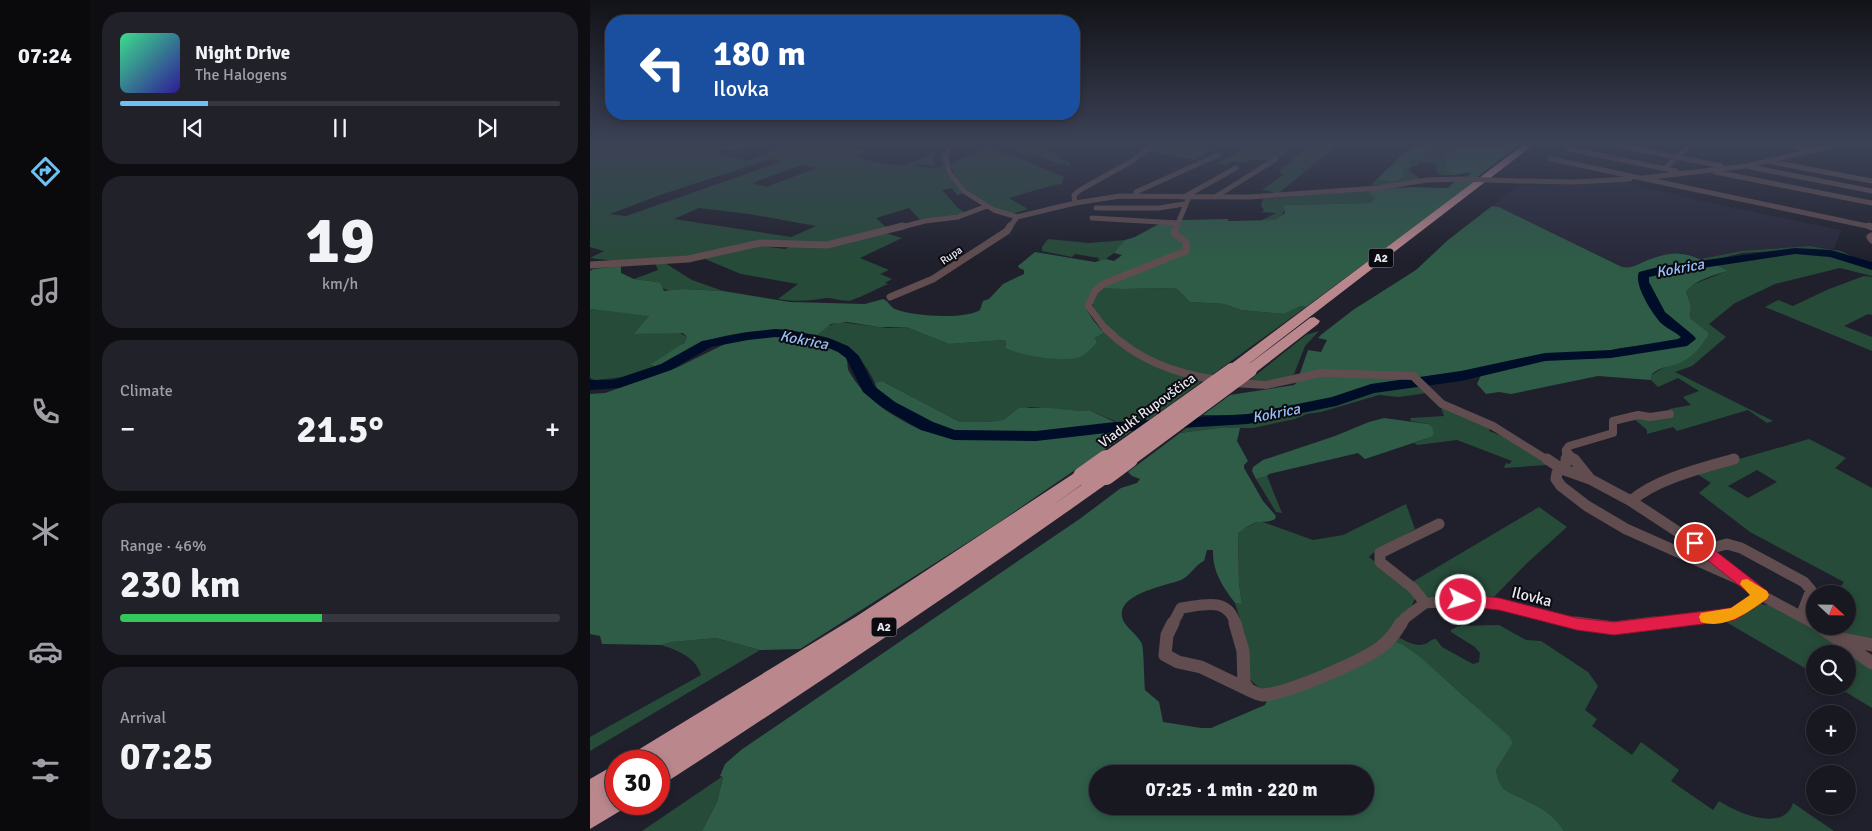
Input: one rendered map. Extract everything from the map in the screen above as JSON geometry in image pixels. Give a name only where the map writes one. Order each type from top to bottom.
[{"type":"highway","name":"Viadukt Rupovščica","points":[[659,750],[746,697],[983,545],[1232,370],[1478,184]]},
{"type":"highway","name":"Viadukt Rupovščica","points":[[670,766],[867,639],[1024,534],[1106,476],[1250,370],[1490,184]]},
{"type":"highway","points":[[590,792],[605,783]]},
{"type":"highway","points":[[590,816],[605,807]]},
{"type":"street","points":[[958,184],[965,192],[987,206],[1004,214],[1017,217],[1075,203],[1144,190],[1157,184]]},
{"type":"street","points":[[1075,203],[1074,195],[1092,184]]},
{"type":"street","points":[[1209,184],[1186,197],[1177,223],[1174,233],[1186,242],[1186,251],[1103,284],[1090,299],[1088,306],[1092,314],[1100,325],[1120,342],[1172,370],[1251,385],[1266,385],[1321,373],[1412,376],[1442,404],[1493,426],[1562,469],[1590,478],[1631,501],[1704,550],[1761,595],[1806,619]]},
{"type":"street","points":[[1215,197],[1236,184]]},
{"type":"street","points":[[1102,198],[1133,195],[1186,197],[1265,196],[1366,189],[1401,184]]},
{"type":"street","points":[[1665,184],[1872,227]]},
{"type":"street","points":[[1778,184],[1872,203]]},
{"type":"street","points":[[1836,184],[1872,191]]},
{"type":"street","points":[[1096,208],[1159,208],[1184,204]]},
{"type":"street","points":[[590,265],[688,259],[760,243],[827,245],[925,221],[958,217],[987,206]]},
{"type":"street","name":"Rupa","points":[[890,297],[933,280],[1007,230],[1017,217]]},
{"type":"street","points":[[1092,218],[1177,223]]},
{"type":"street","points":[[1872,236],[1870,237],[1872,240]]},
{"type":"street","points":[[1670,414],[1650,418],[1638,415],[1613,421],[1613,433],[1569,446],[1566,450],[1566,463],[1557,473],[1556,479],[1560,486],[1587,506],[1626,529],[1741,580]]},
{"type":"street","points":[[1566,450],[1590,478]]},
{"type":"street","points":[[1631,501],[1638,495],[1688,472],[1735,459]]},
{"type":"street","points":[[1249,690],[1244,683],[1243,651],[1233,615],[1224,606],[1213,604],[1182,608],[1167,635],[1165,655],[1178,662],[1201,667],[1249,690],[1261,695],[1284,691],[1364,657],[1382,646],[1393,636],[1405,618],[1425,603],[1413,588],[1380,562],[1380,553],[1440,524]]},
{"type":"street","points":[[1704,550],[1727,544],[1741,548],[1804,582],[1811,590],[1801,616]]},
{"type":"street","name":"Ilovka","points":[[1425,603],[1472,600],[1499,604],[1577,624],[1614,628],[1735,614],[1761,595]]},
{"type":"street","points":[[1834,635],[1872,663]]},
{"type":"street","points":[[1840,639],[1872,645]]},
{"type":"shaded area","points":[[1631,184],[1710,203],[1841,230],[1834,249],[1809,246],[1741,251],[1700,259],[1683,253],[1649,260],[1630,268],[1622,267],[1499,207],[1492,206],[1516,186]]},
{"type":"green space","points":[[590,184],[695,184],[610,214],[626,216],[718,184],[755,184],[766,187],[775,184],[956,184],[963,193],[957,195],[952,188],[942,190],[958,208],[966,213],[921,221],[909,208],[876,218],[888,229],[838,243],[779,242],[700,256],[623,262],[590,258],[604,251],[590,247]],"holes":[[[699,208],[749,214],[816,226],[791,237],[674,219]]]},
{"type":"green space","points":[[961,184],[1062,184],[1009,198],[1028,209],[1015,213],[999,211],[990,207],[973,196]]},
{"type":"green space","points":[[1271,184],[1290,184],[1276,195],[1271,195],[1274,192],[1262,190]]},
{"type":"green space","points":[[1372,184],[1393,184],[1386,185],[1371,185]]},
{"type":"green space","points":[[1452,184],[1472,184],[1306,307],[1301,306],[1284,314],[1241,310],[1224,304],[1190,302],[1177,289],[1172,288],[1101,288],[1109,283],[1100,283],[1092,291],[1085,307],[1104,333],[1095,338],[1097,343],[1086,353],[1075,358],[1044,358],[1021,353],[1005,348],[1006,342],[1004,340],[949,344],[906,327],[879,327],[847,322],[831,324],[817,335],[760,331],[717,338],[704,342],[656,368],[651,364],[684,343],[687,337],[683,333],[634,334],[649,316],[590,309],[590,271],[621,266],[621,273],[634,279],[660,283],[664,291],[684,289],[723,291],[790,302],[865,304],[883,299],[895,309],[913,314],[963,315],[980,310],[983,301],[989,299],[1003,284],[1024,274],[1024,270],[1018,266],[1035,252],[1095,262],[1106,259],[1114,261],[1122,255],[1114,253],[1125,240],[1135,237],[1166,220],[1174,220],[1173,225],[1177,227],[1182,220],[1275,220],[1285,213],[1283,206],[1287,205],[1371,203],[1375,198],[1369,190],[1410,187],[1448,188]]},
{"type":"green space","points":[[1369,190],[1375,198],[1371,203],[1287,205],[1281,216],[1275,220],[1260,221],[1276,213],[1261,212],[1264,210],[1261,206],[1263,199]]},
{"type":"green space","points":[[1492,206],[1499,207],[1622,267],[1632,267],[1656,257],[1671,254],[1684,254],[1706,262],[1698,265],[1655,270],[1639,276],[1647,293],[1647,301],[1654,311],[1685,337],[1680,341],[1620,348],[1596,354],[1539,355],[1476,369],[1379,384],[1337,397],[1265,412],[1245,415],[1203,415],[1230,395],[1294,385],[1297,382],[1308,350],[1321,352],[1327,340],[1318,338],[1322,334],[1353,310],[1416,270],[1448,240]]},
{"type":"green space","points":[[885,233],[902,238],[860,258],[889,270],[880,274],[892,279],[885,283],[888,284],[849,301],[829,298],[802,301],[778,299],[798,284],[741,274],[705,259],[665,263],[692,280],[723,291],[684,289],[670,291],[662,288],[657,282],[634,279],[658,270],[655,263],[753,245],[785,249],[791,246],[799,247]]},
{"type":"green space","points":[[1048,239],[1089,243],[1125,240],[1118,250],[1103,261],[1098,260],[1099,258],[1075,254],[1072,257],[1042,251],[1042,247]]},
{"type":"green space","points":[[1809,246],[1841,251],[1860,260],[1872,262],[1872,265],[1811,249],[1742,253],[1706,262],[1700,259],[1741,251]]},
{"type":"green space","points":[[1805,252],[1834,256],[1872,267],[1872,276],[1840,268],[1775,284],[1735,303],[1709,324],[1726,337],[1692,366],[1675,372],[1773,421],[1767,423],[1748,410],[1677,431],[1673,427],[1647,434],[1647,430],[1633,418],[1649,419],[1675,415],[1669,409],[1691,405],[1683,397],[1699,391],[1678,378],[1658,387],[1651,380],[1652,375],[1694,351],[1706,339],[1708,332],[1690,318],[1691,306],[1686,291],[1689,286],[1727,271],[1715,264]]},
{"type":"green space","points":[[1715,264],[1728,271],[1700,281],[1686,291],[1691,306],[1690,318],[1708,332],[1708,336],[1690,357],[1678,364],[1664,367],[1657,371],[1652,374],[1651,380],[1598,376],[1511,394],[1499,392],[1486,394],[1477,384],[1481,375],[1548,359],[1591,359],[1634,354],[1649,349],[1680,346],[1692,339],[1691,335],[1670,322],[1663,315],[1656,304],[1646,276],[1664,271],[1690,270]]},
{"type":"green space","points":[[1864,276],[1872,277],[1872,315],[1868,314],[1844,326],[1872,337],[1872,351],[1765,307],[1778,300],[1793,306],[1829,289]]},
{"type":"green space","points":[[1101,288],[1172,288],[1177,289],[1190,302],[1224,304],[1241,310],[1284,314],[1301,306],[1306,307],[1209,377],[1173,367],[1132,346],[1093,311],[1093,299]]},
{"type":"green space","points":[[590,309],[647,315],[649,317],[635,334],[678,332],[687,337],[677,350],[652,365],[656,368],[634,376],[595,380],[590,378]]},
{"type":"green space","points":[[839,322],[888,328],[906,327],[949,344],[1004,340],[1006,342],[1005,348],[1053,359],[1077,358],[1097,343],[1095,338],[1104,333],[1120,345],[1204,380],[1146,422],[1115,424],[1115,421],[1089,410],[1030,407],[1014,412],[1003,420],[960,422],[882,381],[875,383],[865,365],[852,351],[837,341],[817,335],[826,327]]},
{"type":"green space","points":[[1319,331],[1305,346],[1294,374],[1284,379],[1246,383],[1306,335]]},
{"type":"green space","points":[[772,336],[811,341],[839,351],[845,356],[849,371],[856,382],[871,398],[898,418],[923,430],[967,437],[1015,438],[1136,428],[995,525],[800,649],[760,650],[716,638],[672,642],[661,645],[602,644],[600,636],[590,634],[590,394],[605,393],[676,368],[727,343],[749,338]]},
{"type":"green space","points":[[882,381],[960,422],[1003,420],[1019,408],[1050,408],[1089,410],[1115,422],[1115,424],[1035,433],[963,434],[929,423],[887,400],[879,392],[875,383]]},
{"type":"green space","points":[[1420,386],[1427,393],[1399,397],[1379,395],[1321,412],[1307,414],[1295,419],[1253,428],[1218,428],[1180,433],[1190,425],[1264,421],[1340,403],[1368,393]]},
{"type":"green space","points":[[1441,408],[1492,427],[1489,431],[1515,441],[1547,465],[1504,468],[1506,463],[1509,464],[1512,461],[1457,440],[1417,445],[1414,443],[1431,437],[1428,424],[1411,421],[1410,418],[1444,416]]},
{"type":"green space","points":[[1384,418],[1428,424],[1432,427],[1434,434],[1431,437],[1365,459],[1358,453],[1269,474],[1256,479],[1252,471],[1253,467],[1263,460]]},
{"type":"green space","points":[[1218,428],[1240,428],[1237,441],[1248,461],[1244,468],[1263,501],[1276,516],[1275,519],[1270,521],[1251,525],[1238,534],[1239,584],[1242,603],[1235,603],[1226,591],[1216,572],[1213,550],[1207,550],[1204,561],[1184,578],[1143,592],[1126,604],[1122,611],[1123,620],[1142,644],[1145,690],[1159,702],[1163,722],[1211,728],[1265,705],[1268,698],[1393,641],[1403,645],[1420,657],[1509,736],[1513,743],[1496,770],[1500,784],[1507,791],[1545,811],[1564,831],[702,831],[717,802],[723,777],[720,776],[725,764],[741,750],[1081,518],[1121,488],[1137,483],[1140,479],[1128,472],[1180,433]]},
{"type":"green space","points":[[1809,439],[1846,458],[1835,468],[1872,488],[1872,642],[1845,635],[1856,635],[1856,585],[1842,585],[1844,582],[1750,532],[1699,493],[1711,483],[1694,472]],"holes":[[[1757,470],[1777,482],[1748,498],[1728,486]]]},
{"type":"green space","points":[[1267,476],[1282,513],[1276,512],[1256,479]]},
{"type":"green space","points":[[1406,504],[1415,529],[1369,557],[1409,589],[1415,598],[1411,608],[1394,629],[1361,655],[1277,689],[1261,689],[1249,679],[1249,658],[1245,634],[1235,603],[1242,602],[1239,584],[1238,534],[1243,529],[1260,521],[1313,540],[1343,535]]},
{"type":"green space","points":[[1539,507],[1567,527],[1526,564],[1491,600],[1435,599],[1422,595],[1413,585],[1414,581]]},
{"type":"green space","points":[[1759,604],[1769,605],[1783,609],[1806,624],[1806,635],[1823,635],[1838,645],[1806,645],[1806,669],[1721,619]]},
{"type":"green space","points":[[1499,625],[1526,640],[1541,641],[1588,672],[1598,686],[1585,710],[1597,719],[1592,726],[1632,755],[1641,742],[1679,770],[1671,781],[1713,810],[1719,801],[1750,816],[1772,819],[1781,817],[1788,812],[1793,803],[1806,812],[1806,815],[1811,815],[1834,831],[1564,831],[1545,811],[1507,791],[1500,784],[1496,770],[1513,743],[1441,676],[1393,641],[1396,636],[1410,643],[1421,645],[1436,639],[1442,647],[1473,664],[1479,662],[1480,653],[1475,647],[1451,632],[1451,630],[1458,626]]},
{"type":"green space","points":[[716,638],[760,650],[590,751],[590,737],[701,675],[695,663],[685,655],[661,645],[672,642]]},
{"type":"green space","points":[[1856,657],[1872,667],[1872,708],[1851,695],[1856,695]]},
{"type":"green space","points":[[723,776],[717,802],[702,831],[642,831],[666,815],[670,815],[670,812]]},
{"type":"waterway","name":"Kokrica","points":[[590,385],[614,385],[666,367],[707,344],[775,333],[823,341],[843,349],[852,356],[868,389],[889,405],[927,426],[954,435],[1036,436],[1115,427],[1248,419],[1336,401],[1371,389],[1461,376],[1545,357],[1611,354],[1682,343],[1689,339],[1661,314],[1643,282],[1643,275],[1662,270],[1795,251],[1831,254],[1872,266]]},
{"type":"slow traffic","points":[[1707,617],[1735,614],[1761,595],[1747,584]]},
{"type":"route","points":[[1461,600],[1499,604],[1577,624],[1614,628],[1735,614],[1761,595],[1695,543]]}]
